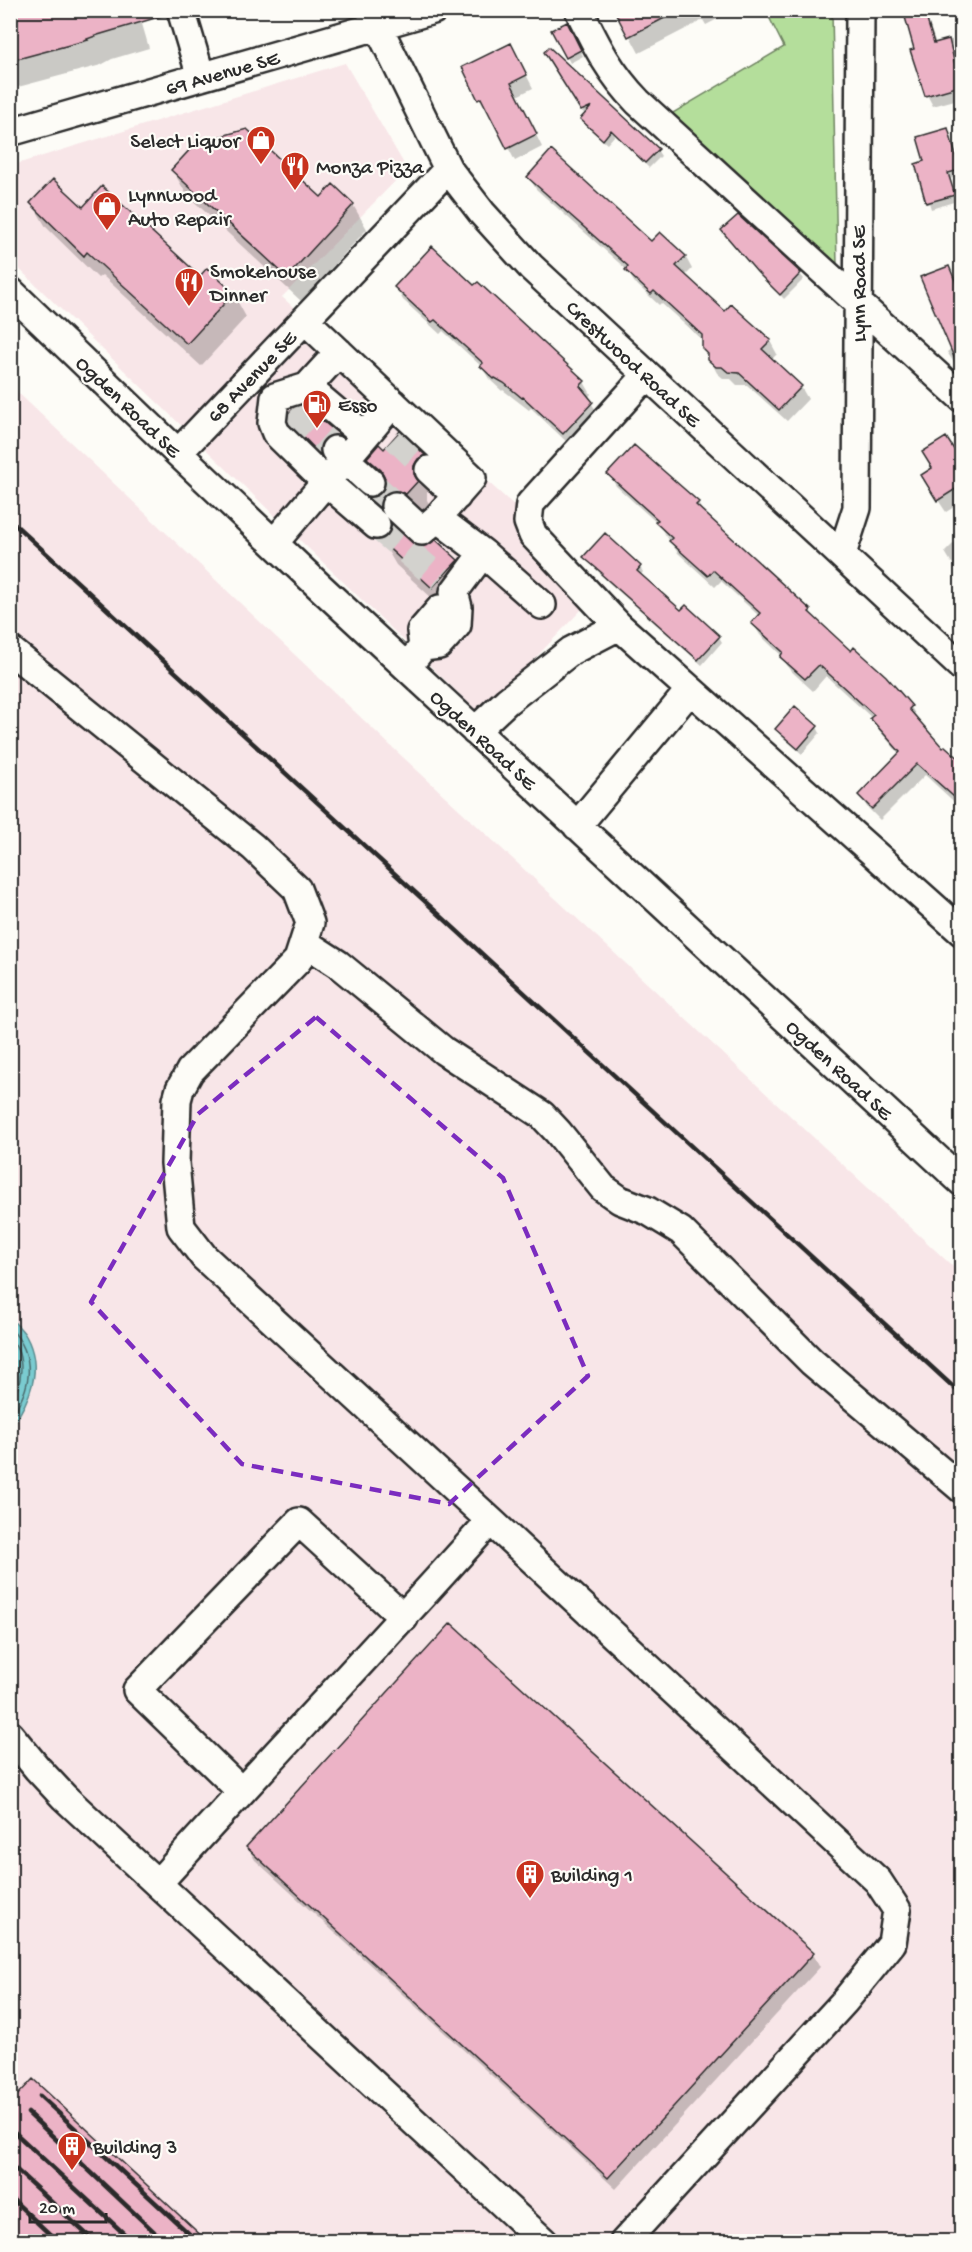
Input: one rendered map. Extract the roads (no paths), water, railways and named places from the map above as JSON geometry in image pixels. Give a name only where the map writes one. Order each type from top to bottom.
[{"type":"street","points":[[181,10],[201,77]]},
{"type":"street","name":"69 Avenue SE","points":[[10,132],[201,77],[374,19],[433,10]]},
{"type":"street","points":[[579,10],[598,50],[618,80],[638,102],[962,398]]},
{"type":"street","name":"Lynn Road SE","points":[[842,554],[857,508],[860,10]]},
{"type":"street","name":"Crestwood Road SE","points":[[374,19],[448,169],[482,213],[531,267],[962,667]]},
{"type":"street","name":"68 Avenue SE","points":[[178,453],[448,169]]},
{"type":"street","name":"Ogden Road SE","points":[[10,291],[274,543],[415,657],[475,731],[962,1182]]},
{"type":"street","points":[[305,320],[339,352],[383,424]]},
{"type":"street","points":[[339,352],[307,387],[283,404],[272,423],[276,433],[326,482],[376,525]]},
{"type":"street","points":[[647,375],[530,504],[528,522],[533,535],[619,626],[962,933]]},
{"type":"street","points":[[251,376],[283,404]]},
{"type":"street","points":[[307,387],[383,424],[472,478],[430,524]]},
{"type":"street","points":[[274,543],[326,482],[340,455],[383,424]]},
{"type":"street","points":[[340,455],[370,482]]},
{"type":"street","points":[[429,470],[457,496]]},
{"type":"street","points":[[395,506],[483,553],[542,605]]},
{"type":"street","points":[[415,657],[439,645],[457,626],[451,593],[483,553]]},
{"type":"street","points":[[475,731],[507,701],[572,651],[619,626]]},
{"type":"street","points":[[10,650],[253,847],[297,889],[310,923],[298,960],[190,1071],[180,1089],[175,1163],[181,1227],[204,1257],[878,1881],[897,1910],[892,1943],[844,2002],[624,2241]]},
{"type":"street","points":[[577,826],[690,690]]},
{"type":"street","points":[[304,942],[338,964],[444,1051],[542,1115],[603,1188],[620,1200],[648,1211],[681,1231],[812,1362],[962,1489]]},
{"type":"street","points":[[158,1883],[404,1618],[490,1521]]},
{"type":"street","points":[[241,1791],[137,1690],[299,1522],[404,1618]]},
{"type":"street","points":[[10,1735],[64,1797],[544,2241]]},
{"type":"water","points":[[11,1319],[26,1336],[34,1360],[34,1372],[29,1395],[11,1428]]},
{"type":"tunnel","points":[[291,411],[335,450]]},
{"type":"tunnel","points":[[395,437],[429,470]]},
{"type":"tunnel","points":[[370,482],[395,506]]},
{"type":"tunnel","points":[[376,525],[440,579]]},
{"type":"railway","points":[[10,520],[962,1395]]},
{"type":"railway","points":[[40,2096],[198,2242]]},
{"type":"railway","points":[[28,2113],[165,2242]]},
{"type":"railway","points":[[11,2129],[133,2242]]},
{"type":"railway","points":[[10,2164],[95,2242]]},
{"type":"railway","points":[[10,2197],[58,2242]]},
{"type":"place","name":"Select Liquor","points":[[261,166]]},
{"type":"place","name":"Monza Pizza","points":[[295,192]]},
{"type":"place","name":"Lynnwood Auto Repair","points":[[107,232]]},
{"type":"place","name":"Smokehouse Dinner","points":[[189,308]]},
{"type":"place","name":"Esso","points":[[317,430]]},
{"type":"place","name":"Building 1","points":[[530,1900]]},
{"type":"place","name":"Building 3","points":[[72,2172]]}]
